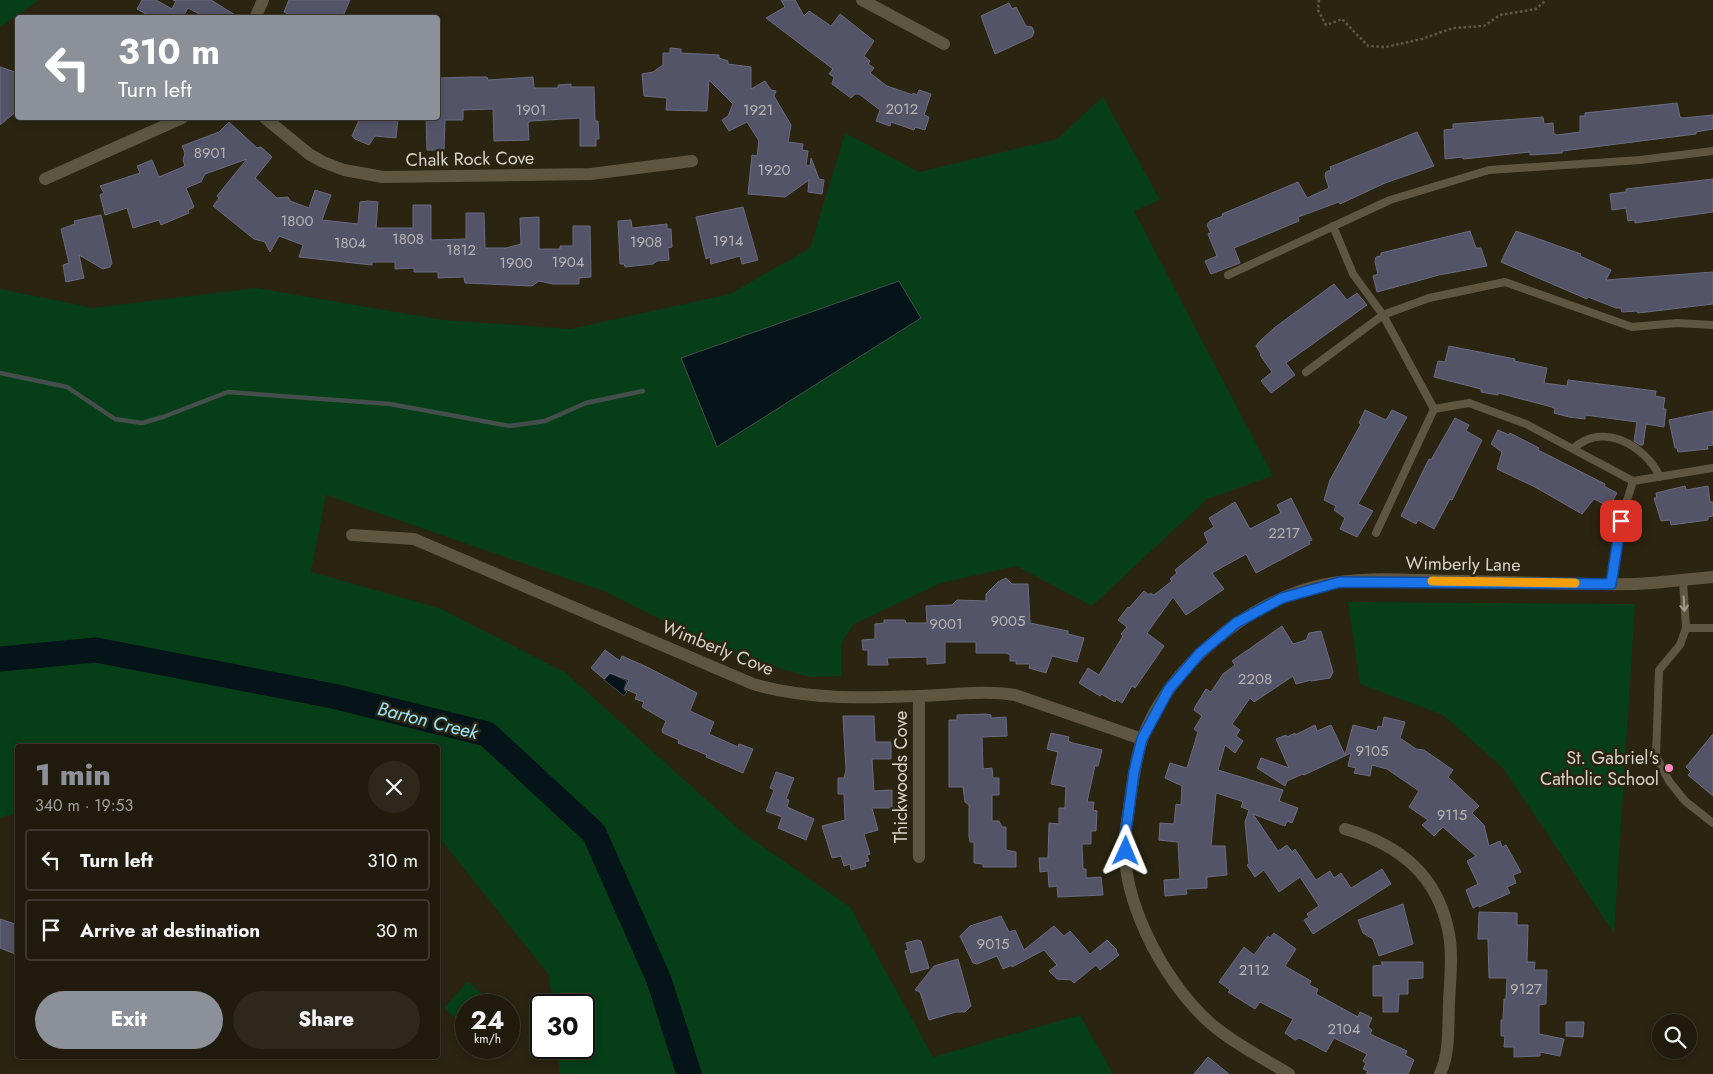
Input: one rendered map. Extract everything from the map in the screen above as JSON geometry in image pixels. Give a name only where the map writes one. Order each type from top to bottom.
[{"type":"street","points":[[257,15],[262,0]]},
{"type":"street","points":[[862,0],[944,44]]},
{"type":"street","points":[[45,179],[178,120]]},
{"type":"street","name":"Chalk Rock Cove","points":[[267,120],[309,154],[322,162],[344,170],[383,177],[591,174],[692,161]]},
{"type":"street","name":"Wimberly Cove","points":[[352,535],[414,538],[753,684],[777,691],[819,696],[919,696],[995,692],[1015,695],[1142,739]]},
{"type":"street","name":"Wimberly Lane","points":[[1289,1074],[1210,1023],[1176,987],[1141,923],[1129,878],[1125,838],[1134,772],[1142,739],[1169,689],[1200,653],[1236,623],[1282,598],[1340,582],[1394,580],[1637,584],[1713,577]]},
{"type":"street","name":"Thickwoods Cove","points":[[919,696],[919,857]]},
{"type":"street","points":[[1345,829],[1371,836],[1399,851],[1421,873],[1438,901],[1449,934],[1450,989],[1448,1038],[1440,1074]]},
{"type":"lane","points":[[1228,274],[1390,200],[1488,170],[1640,160],[1713,151]]},
{"type":"lane","points":[[1333,226],[1353,274],[1384,315],[1434,409]]},
{"type":"lane","points":[[1306,372],[1384,315],[1429,298],[1505,282],[1632,327],[1677,323],[1713,325]]},
{"type":"lane","points":[[1434,409],[1469,403],[1526,424],[1633,481],[1713,468]]},
{"type":"lane","points":[[1376,533],[1434,409]]},
{"type":"lane","points":[[1573,449],[1580,441],[1596,435],[1611,436],[1638,449],[1655,465],[1660,477]]},
{"type":"lane","points":[[1611,584],[1619,527],[1633,481]]},
{"type":"lane","points":[[1683,580],[1686,628],[1680,645],[1659,670],[1656,756],[1669,781],[1685,801],[1713,823]]},
{"type":"lane","points":[[1686,628],[1713,628]]},
{"type":"path","points":[[1319,0],[1318,10],[1326,25],[1342,19],[1364,43],[1376,48],[1404,44],[1453,28],[1484,26],[1500,16],[1536,9],[1546,0]]},
{"type":"green space","points":[[0,0],[39,0],[15,15],[0,27]]},
{"type":"green space","points":[[1103,97],[1160,200],[1134,211],[1273,476],[1207,499],[1092,606],[1016,566],[941,583],[854,624],[841,643],[841,676],[810,677],[727,653],[606,592],[326,495],[311,572],[439,608],[566,673],[742,832],[850,907],[933,1057],[1080,1015],[1113,1074],[560,1074],[558,1059],[595,1059],[595,994],[551,994],[549,975],[440,839],[440,744],[15,744],[15,814],[0,818],[0,289],[93,308],[256,288],[443,320],[570,329],[730,294],[810,248],[845,133],[919,172],[1057,139]]},
{"type":"green space","points":[[1348,602],[1635,604],[1614,933],[1502,767],[1443,715],[1360,684]]},
{"type":"green space","points":[[468,981],[482,994],[456,994]]},
{"type":"green space","points":[[455,996],[455,1018],[444,1008]]},
{"type":"shaded area","points":[[899,281],[921,318],[717,447],[681,358]]},
{"type":"shaded area","points":[[610,673],[627,681],[624,689],[627,692],[624,696],[604,680]]},
{"type":"building","points":[[142,0],[156,0],[172,9],[176,1],[173,0],[211,0],[235,15],[201,15],[188,8],[184,15],[148,15],[137,9]]},
{"type":"building","points":[[289,0],[350,0],[343,15],[290,15],[284,12]]},
{"type":"building","points":[[781,0],[795,0],[804,16],[809,11],[831,26],[840,14],[874,41],[864,56],[870,61],[868,64],[874,68],[870,73],[887,86],[913,95],[913,93],[917,95],[919,90],[931,94],[924,115],[929,117],[925,130],[915,127],[914,130],[891,122],[890,126],[876,121],[880,110],[859,94],[855,94],[851,98],[832,84],[834,77],[829,74],[833,69],[766,18],[785,7]]},
{"type":"building","points":[[1009,3],[1012,9],[1016,7],[1026,26],[1032,27],[1034,32],[1032,37],[995,54],[981,16]]},
{"type":"building","points":[[670,48],[681,49],[681,53],[719,55],[719,58],[728,61],[728,64],[751,67],[751,89],[765,81],[771,90],[776,91],[774,96],[791,125],[788,142],[803,144],[802,150],[808,151],[806,165],[810,166],[811,158],[819,179],[824,180],[822,194],[808,192],[809,180],[785,197],[748,194],[752,155],[757,156],[759,141],[747,122],[729,131],[722,120],[728,116],[733,104],[709,80],[707,111],[666,110],[667,98],[644,96],[642,74],[653,72],[663,65],[663,53],[670,53]]},
{"type":"building","points":[[0,67],[15,72],[15,112],[0,125]]},
{"type":"building","points":[[487,77],[488,80],[533,77],[534,88],[558,88],[558,85],[571,84],[571,87],[594,87],[595,121],[598,121],[599,139],[596,139],[596,146],[580,146],[580,118],[531,121],[528,123],[529,140],[494,141],[493,109],[463,110],[463,120],[445,120],[444,150],[427,150],[426,120],[440,120],[440,78]]},
{"type":"building","points":[[1677,103],[1680,117],[1683,118],[1713,115],[1713,129],[1696,132],[1696,134],[1562,151],[1562,153],[1530,155],[1530,152],[1445,159],[1444,130],[1453,129],[1453,124],[1543,117],[1544,124],[1553,123],[1554,134],[1557,135],[1580,132],[1580,116],[1585,116],[1585,113]]},
{"type":"building","points":[[359,120],[398,120],[396,138],[375,136],[369,145],[352,136]]},
{"type":"building","points":[[229,122],[257,148],[261,147],[272,157],[255,178],[277,198],[288,197],[290,201],[309,208],[315,190],[331,195],[322,220],[358,224],[360,202],[368,201],[378,202],[376,228],[413,228],[413,205],[431,205],[431,240],[466,239],[466,213],[484,213],[485,248],[506,248],[521,244],[520,218],[539,217],[539,249],[560,249],[560,246],[573,246],[573,226],[590,226],[591,277],[579,278],[579,284],[553,284],[539,281],[532,286],[465,283],[464,277],[438,278],[438,272],[414,272],[414,268],[395,269],[395,262],[372,262],[372,265],[299,257],[303,245],[279,236],[270,252],[265,242],[254,239],[213,206],[219,198],[217,196],[247,159],[205,174],[201,182],[186,188],[194,207],[188,210],[189,213],[161,225],[159,220],[133,228],[127,208],[105,215],[100,195],[104,193],[100,186],[140,173],[137,166],[152,160],[159,177],[185,166],[183,160],[185,153],[182,146],[219,132]]},
{"type":"building","points":[[1417,132],[1434,166],[1385,183],[1340,204],[1339,202],[1298,217],[1299,221],[1234,248],[1240,263],[1211,274],[1205,261],[1217,256],[1208,234],[1211,233],[1207,225],[1210,221],[1223,216],[1222,214],[1298,182],[1307,198],[1329,188],[1325,176],[1326,172],[1331,170],[1330,167]]},
{"type":"building","points":[[1713,179],[1713,212],[1635,223],[1635,220],[1628,221],[1626,208],[1612,210],[1610,194],[1626,192],[1626,189]]},
{"type":"building","points":[[743,207],[758,260],[742,264],[740,256],[711,264],[710,257],[706,259],[696,217]]},
{"type":"building","points":[[101,215],[112,263],[110,267],[103,269],[79,255],[84,278],[66,282],[63,265],[69,263],[61,229],[75,224],[74,221]]},
{"type":"building","points":[[631,220],[632,228],[667,224],[667,229],[671,229],[672,247],[668,248],[669,260],[625,267],[624,264],[620,264],[618,221]]},
{"type":"building","points":[[1470,231],[1476,248],[1481,248],[1487,266],[1439,275],[1377,292],[1373,276],[1378,274],[1375,262],[1376,257],[1381,256],[1381,253]]},
{"type":"building","points":[[1516,231],[1581,254],[1580,256],[1611,270],[1606,280],[1713,272],[1713,304],[1638,313],[1637,311],[1622,312],[1621,308],[1616,308],[1588,297],[1587,299],[1501,262]]},
{"type":"building","points":[[1334,284],[1347,300],[1357,293],[1367,305],[1286,363],[1295,375],[1271,393],[1261,381],[1272,372],[1256,346],[1274,328]]},
{"type":"building","points":[[1449,346],[1515,359],[1514,361],[1547,368],[1544,383],[1567,386],[1568,380],[1656,391],[1655,396],[1665,398],[1663,409],[1666,409],[1664,427],[1646,424],[1643,445],[1640,445],[1634,441],[1637,422],[1585,415],[1585,419],[1569,417],[1554,413],[1555,409],[1552,407],[1498,393],[1498,395],[1481,392],[1481,389],[1434,377],[1438,361],[1445,362]]},
{"type":"building","points":[[1365,410],[1386,420],[1392,410],[1407,417],[1358,504],[1373,511],[1357,537],[1340,529],[1345,518],[1334,510],[1336,506],[1324,500],[1330,480],[1361,424],[1359,423]]},
{"type":"building","points":[[1713,411],[1713,445],[1707,446],[1708,449],[1678,452],[1677,448],[1675,448],[1669,420]]},
{"type":"building","points":[[1455,418],[1469,425],[1466,431],[1482,440],[1452,500],[1450,499],[1434,529],[1418,520],[1416,524],[1401,516],[1429,459],[1431,460]]},
{"type":"building","points":[[1498,430],[1509,435],[1510,433],[1539,448],[1538,450],[1605,484],[1604,486],[1617,493],[1609,507],[1594,499],[1582,514],[1535,487],[1497,469],[1502,452],[1491,444]]},
{"type":"building","points":[[1685,486],[1686,490],[1708,486],[1710,502],[1713,502],[1713,516],[1708,517],[1708,520],[1671,525],[1670,520],[1661,521],[1654,498],[1657,498],[1656,493]]},
{"type":"building","points":[[1291,498],[1312,540],[1309,541],[1310,544],[1256,573],[1246,554],[1212,573],[1224,589],[1186,615],[1173,597],[1147,633],[1164,646],[1135,688],[1132,686],[1122,703],[1116,699],[1115,702],[1101,694],[1100,696],[1079,683],[1088,668],[1099,675],[1123,636],[1121,634],[1127,627],[1118,620],[1128,607],[1144,591],[1149,595],[1150,593],[1154,595],[1172,581],[1170,579],[1177,573],[1175,570],[1208,543],[1204,533],[1214,527],[1209,518],[1235,502],[1250,529],[1281,513],[1277,505]]},
{"type":"building","points":[[1006,578],[1012,584],[1028,584],[1030,623],[1068,631],[1068,634],[1084,638],[1077,662],[1052,656],[1046,673],[1029,668],[1030,664],[1016,664],[1016,661],[1010,661],[1010,655],[1007,653],[976,653],[976,642],[945,642],[945,663],[927,664],[927,657],[887,658],[888,665],[868,665],[868,650],[863,650],[862,640],[875,639],[875,624],[884,623],[884,620],[927,623],[926,606],[952,605],[957,600],[986,601],[986,594],[998,582]]},
{"type":"building","points":[[1282,626],[1293,644],[1306,640],[1309,633],[1321,631],[1333,672],[1330,678],[1296,684],[1293,676],[1254,702],[1250,698],[1232,724],[1240,730],[1236,736],[1243,741],[1235,753],[1225,745],[1218,770],[1283,790],[1279,801],[1298,808],[1292,823],[1287,821],[1285,826],[1253,814],[1278,851],[1287,845],[1292,852],[1295,849],[1316,880],[1330,871],[1334,878],[1341,873],[1351,888],[1382,869],[1391,884],[1313,934],[1304,920],[1309,917],[1307,914],[1319,906],[1300,877],[1279,892],[1264,870],[1255,877],[1247,865],[1249,864],[1245,822],[1249,810],[1241,807],[1243,802],[1216,793],[1211,846],[1225,846],[1227,875],[1207,877],[1207,888],[1186,889],[1187,894],[1165,896],[1164,880],[1180,879],[1178,842],[1159,840],[1160,823],[1174,824],[1176,804],[1181,805],[1182,786],[1165,778],[1170,763],[1187,768],[1198,732],[1194,729],[1202,716],[1194,710],[1195,707],[1206,689],[1211,692],[1223,674],[1235,665],[1232,661]]},
{"type":"building","points":[[605,650],[620,661],[622,656],[697,693],[690,711],[714,722],[709,734],[738,747],[739,744],[753,749],[743,773],[678,743],[679,740],[663,733],[662,730],[666,721],[642,707],[644,702],[635,699],[637,694],[625,689],[629,680],[610,673],[604,679],[591,668]]},
{"type":"building","points":[[957,715],[991,715],[991,718],[1006,717],[1007,736],[982,737],[983,769],[992,768],[993,778],[999,778],[999,795],[992,795],[992,821],[999,821],[1002,827],[1006,827],[1006,850],[1016,852],[1016,867],[983,867],[983,864],[974,863],[974,842],[970,842],[969,836],[969,805],[965,802],[963,787],[949,787],[949,720],[957,720]]},
{"type":"building","points":[[843,716],[874,716],[875,742],[891,742],[891,759],[872,759],[874,791],[892,790],[892,808],[872,808],[878,830],[864,834],[870,854],[867,855],[869,861],[865,862],[866,866],[851,870],[850,864],[844,866],[841,856],[832,858],[822,826],[845,820],[844,794],[838,794],[838,778],[844,778],[846,770]]},
{"type":"building","points":[[1384,717],[1405,722],[1400,738],[1416,749],[1424,750],[1453,770],[1448,777],[1479,806],[1472,813],[1484,825],[1489,846],[1500,841],[1502,847],[1506,845],[1521,872],[1513,875],[1516,883],[1507,887],[1510,893],[1473,908],[1466,890],[1478,884],[1467,861],[1476,856],[1443,827],[1434,836],[1422,825],[1428,820],[1409,807],[1419,791],[1387,769],[1372,765],[1370,776],[1354,773],[1356,768],[1348,766],[1351,753],[1287,781],[1285,786],[1257,768],[1261,758],[1289,768],[1276,739],[1295,733],[1295,735],[1315,725],[1317,731],[1331,725],[1345,755],[1353,725],[1377,731],[1378,726],[1382,727]]},
{"type":"building","points":[[1051,733],[1069,737],[1068,741],[1073,743],[1102,750],[1098,766],[1095,766],[1087,802],[1094,802],[1093,810],[1097,811],[1096,831],[1091,831],[1091,844],[1082,844],[1083,869],[1086,869],[1086,878],[1101,877],[1103,895],[1058,897],[1057,886],[1049,887],[1048,871],[1040,872],[1039,858],[1048,858],[1049,823],[1059,824],[1059,808],[1065,808],[1066,787],[1051,784],[1058,752],[1047,749]]},
{"type":"building","points":[[1713,734],[1713,796],[1688,775],[1691,772],[1686,767]]},
{"type":"building","points":[[776,772],[794,778],[786,799],[789,800],[787,807],[814,819],[806,840],[778,828],[782,817],[766,811],[774,790],[770,788]]},
{"type":"building","points":[[1403,904],[1413,944],[1379,956],[1373,939],[1363,933],[1358,920]]},
{"type":"building","points":[[1479,912],[1517,913],[1517,925],[1528,925],[1527,962],[1535,962],[1534,970],[1547,970],[1546,1004],[1539,1005],[1539,1034],[1564,1039],[1560,1056],[1540,1052],[1540,1056],[1514,1057],[1514,1047],[1504,1047],[1505,1036],[1501,1036],[1501,1020],[1503,1020],[1504,999],[1506,999],[1507,978],[1489,978],[1488,939],[1478,939]]},
{"type":"building","points":[[1001,916],[1009,932],[1015,930],[1024,950],[1054,926],[1064,936],[1070,931],[1090,954],[1107,940],[1117,950],[1119,955],[1100,970],[1096,965],[1074,983],[1071,980],[1057,979],[1049,971],[1057,965],[1044,950],[1012,967],[1012,965],[1003,969],[997,956],[977,964],[973,963],[960,936],[970,926]]},
{"type":"building","points":[[0,919],[15,924],[15,954],[0,948]]},
{"type":"building","points":[[1274,933],[1296,949],[1285,966],[1311,981],[1309,985],[1318,989],[1316,994],[1358,1017],[1360,1012],[1372,1018],[1368,1027],[1372,1030],[1370,1034],[1407,1051],[1405,1055],[1414,1060],[1408,1074],[1366,1074],[1368,1071],[1363,1069],[1366,1063],[1363,1061],[1367,1054],[1334,1038],[1326,1052],[1300,1038],[1295,1040],[1285,1033],[1293,1019],[1260,1002],[1255,1009],[1228,992],[1230,990],[1219,982],[1244,947],[1254,955],[1268,936],[1270,938]]},
{"type":"building","points":[[917,940],[921,941],[929,968],[911,973],[905,951],[908,950],[906,943]]},
{"type":"building","points":[[958,959],[971,1006],[965,1012],[956,1012],[929,1020],[920,992],[915,990],[934,966]]},
{"type":"building","points":[[1381,962],[1423,962],[1423,978],[1408,979],[1408,994],[1399,994],[1398,1012],[1383,1012],[1383,996],[1373,996],[1373,966],[1383,965]]},
{"type":"building","points":[[1566,1022],[1584,1022],[1583,1037],[1566,1036]]},
{"type":"building","points":[[1208,1057],[1229,1074],[1194,1074]]},
{"type":"waterway","points":[[0,373],[67,387],[115,419],[142,423],[228,392],[390,404],[510,426],[545,421],[586,403],[643,391]]},
{"type":"waterway","name":"Barton Creek","points":[[0,659],[96,650],[333,696],[487,734],[594,833],[659,980],[689,1074]]},
{"type":"slow traffic","points":[[1432,581],[1575,583]]},
{"type":"place","name":"St. Gabriel's Catholic School","points":[[1669,768]]},
{"type":"route","points":[[1126,851],[1125,838],[1134,772],[1142,739],[1169,689],[1200,653],[1236,623],[1282,598],[1318,586],[1340,582],[1394,580],[1611,584],[1621,521]]}]
